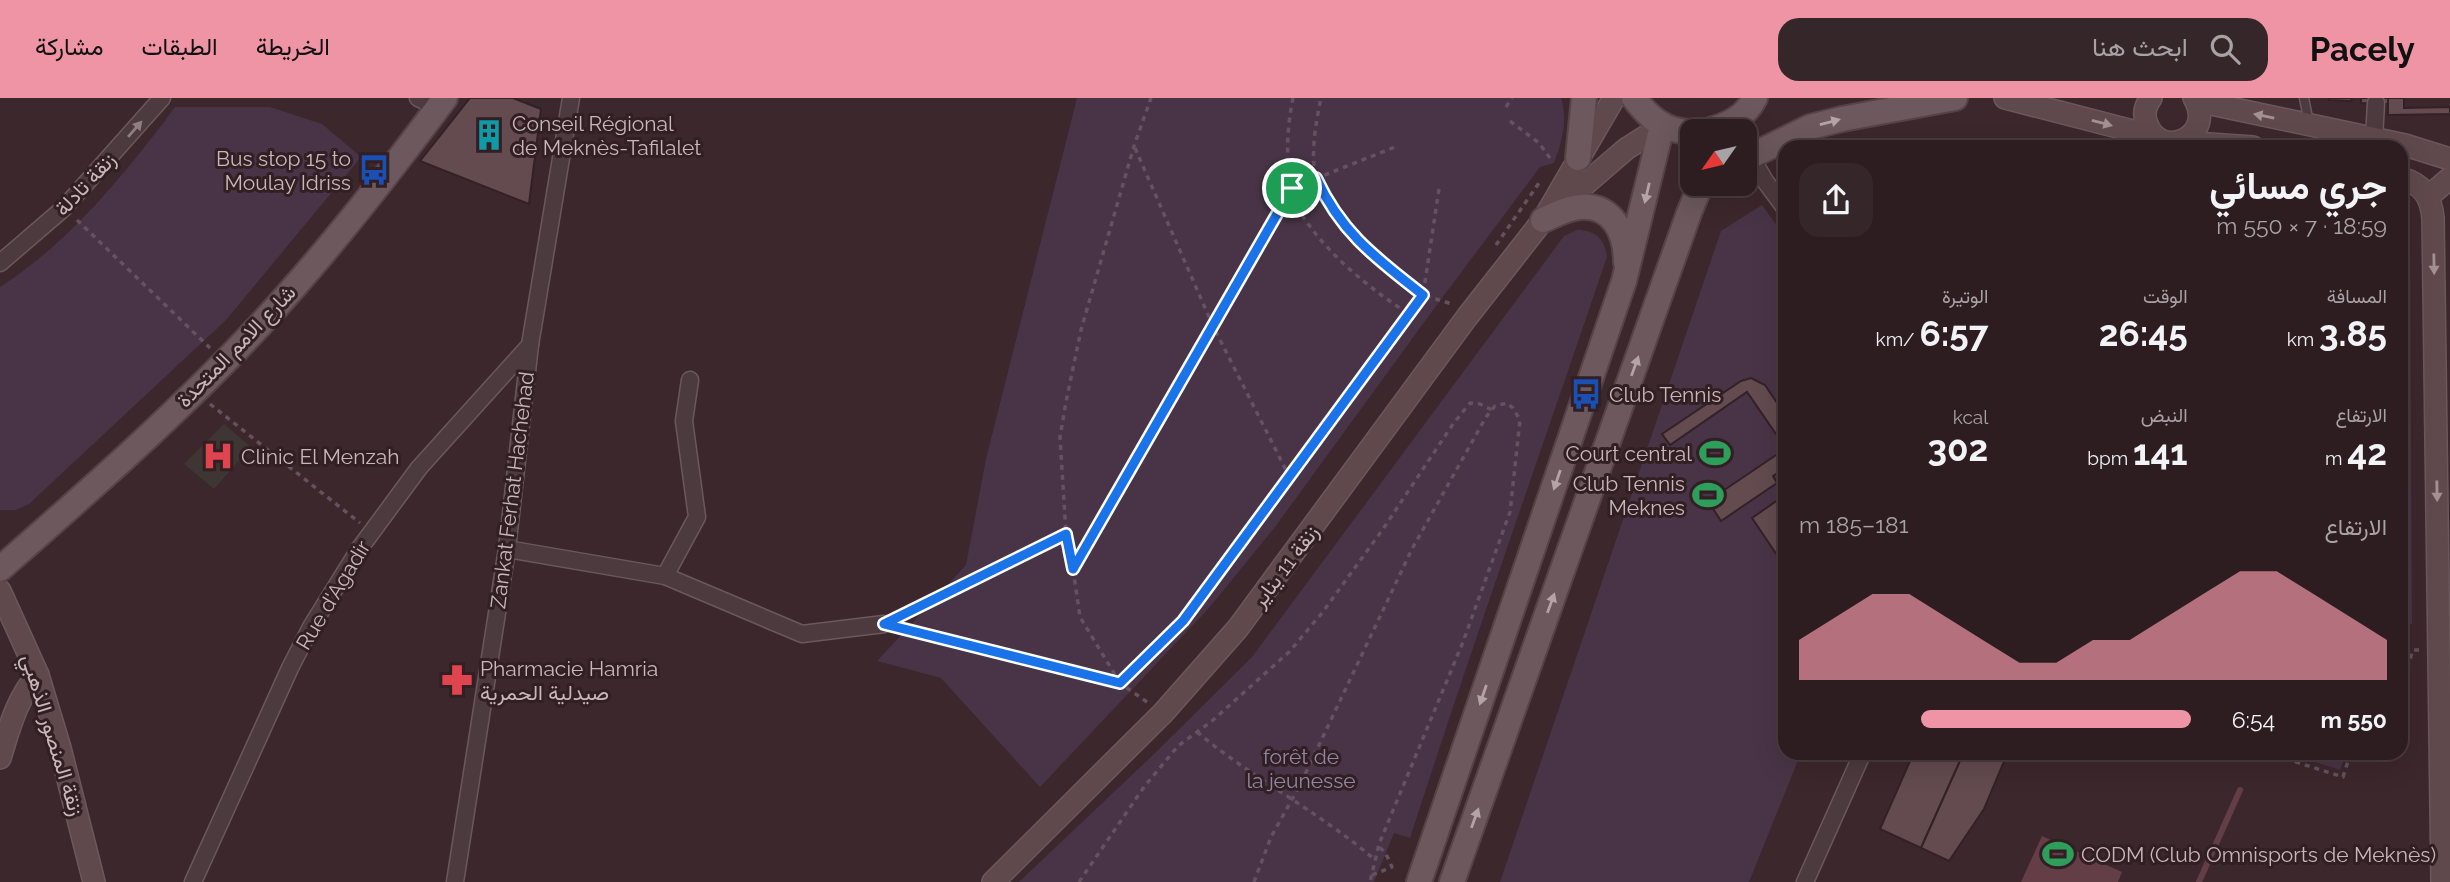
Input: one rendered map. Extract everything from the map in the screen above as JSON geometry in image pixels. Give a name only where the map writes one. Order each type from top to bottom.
[{"type":"main road","points":[[1543,220],[1568,156],[1584,98]]},
{"type":"main road","points":[[1568,156],[1614,98]]},
{"type":"main road","points":[[1634,98],[1644,111],[1662,126],[1680,132]]},
{"type":"main road","points":[[1780,140],[1842,119],[1955,98]]},
{"type":"main road","points":[[2005,98],[2164,140]]},
{"type":"main road","points":[[2151,98],[2145,113],[2146,122],[2156,137]]},
{"type":"main road","points":[[1735,119],[1759,100]]},
{"type":"main road","points":[[2183,140],[2194,132],[2198,125],[2200,118],[2196,100],[2381,140]]},
{"type":"main road","name":"شارع الامم المتحدة","points":[[0,569],[195,391],[293,288],[434,101]]},
{"type":"main road","points":[[1543,220],[1626,149],[1662,126]]},
{"type":"main road","points":[[1411,876],[1624,281],[1662,126]]},
{"type":"main road","points":[[1757,150],[1778,141]]},
{"type":"main road","points":[[2408,147],[2450,159]]},
{"type":"main road","points":[[2429,196],[2450,177]]},
{"type":"main road","points":[[2408,181],[2429,196],[2433,218],[2442,882]]},
{"type":"main road","points":[[1452,882],[1696,196]]},
{"type":"main road","points":[[1543,220],[1581,206],[1595,208],[1607,214],[1617,223],[1623,234],[1626,260],[1624,281]]},
{"type":"main road","name":"زنقة 11 يناير","points":[[993,882],[1163,713],[1238,628],[1467,317],[1543,220]]},
{"type":"main road","name":"زنقة المنصور الذهبي","points":[[0,591],[38,675],[60,748],[94,882]]},
{"type":"main road","points":[[0,758],[21,698],[38,675]]},
{"type":"street","name":"زنقة تادلة","points":[[0,263],[64,208],[162,98]]},
{"type":"street","name":"Zankat Ferhat Hachehad","points":[[455,882],[507,549],[530,345],[571,98]]},
{"type":"street","points":[[2374,138],[2376,103]]},
{"type":"street","points":[[1757,169],[1778,198]]},
{"type":"street","name":"Rue d'Agadir","points":[[193,882],[290,668],[318,616],[372,531],[419,468],[530,345]]},
{"type":"street","points":[[665,576],[697,517],[684,421],[690,380]]},
{"type":"street","points":[[507,549],[665,576],[802,634],[884,624]]},
{"type":"street","points":[[1805,882],[1859,760]]},
{"type":"lane","points":[[2304,98],[2310,124]]},
{"type":"path","points":[[1120,683],[1080,617],[1066,534],[1060,438],[1082,330],[1134,146],[1151,98]]},
{"type":"path","points":[[1293,98],[1288,122],[1292,188],[1301,214],[1361,280],[1409,314]]},
{"type":"path","points":[[1321,98],[1314,152],[1316,178],[1327,201],[1349,233],[1374,257],[1423,295],[1454,304]]},
{"type":"path","points":[[1506,107],[1512,98]]},
{"type":"path","points":[[1510,121],[1539,143],[1554,163],[1568,156]]},
{"type":"path","points":[[1134,146],[1213,326],[1289,476]]},
{"type":"path","points":[[1073,569],[1292,188],[1395,147]]},
{"type":"path","points":[[1492,250],[1546,174]]},
{"type":"path","points":[[1120,683],[1183,621],[1423,295],[1439,188]]},
{"type":"path","points":[[64,208],[224,362]]},
{"type":"path","points":[[195,391],[372,531]]},
{"type":"path","points":[[1079,882],[1161,765],[1178,746],[1289,652],[1322,613],[1384,529],[1453,424],[1470,403],[1492,410]]},
{"type":"path","points":[[1254,882],[1271,837],[1292,800],[1412,549],[1468,446],[1494,407],[1507,403],[1520,420],[1518,460],[1510,512],[1463,642],[1378,847],[1370,882]]},
{"type":"path","points":[[884,624],[1066,534]]},
{"type":"path","points":[[884,624],[1120,683],[1163,713]]},
{"type":"path","points":[[2408,665],[2413,650],[2439,648]]},
{"type":"path","points":[[1197,732],[1249,772],[1342,832],[1374,859]]},
{"type":"path","points":[[2297,760],[2296,762],[2343,777],[2348,760]]},
{"type":"path","points":[[1378,847],[1385,852],[1393,864],[1392,867]]},
{"type":"path","points":[[1372,875],[1392,867],[1411,876]]},
{"type":"shaded area","name":"Clinic El Menzah","points":[[224,424],[251,447],[214,489],[184,464]]},
{"type":"shaded area","name":"CODM (Club Omnisports de Meknès)","points":[[2042,836],[2122,872],[2118,882],[2021,882]]},
{"type":"green space","points":[[1077,98],[1561,98],[1564,123],[1554,163],[1540,167],[1275,527],[1209,608],[1040,787],[941,678],[877,661],[966,565],[986,459]]},
{"type":"green space","points":[[175,107],[270,107],[322,124],[361,157],[226,320],[29,504],[16,510],[0,510],[0,287],[26,269],[73,228],[117,181]]},
{"type":"green space","name":"Club Tennis Meknes","points":[[1762,205],[1778,227],[1778,760],[1798,760],[1749,882],[1500,882],[1721,231]]},
{"type":"green space","name":"forêt de la jeunesse","points":[[1577,230],[1598,237],[1604,245],[1607,257],[1410,838],[1394,833],[1374,882],[1019,882],[1252,657],[1564,236]]},
{"type":"green space","points":[[2408,234],[2410,236],[2412,624],[2408,623]]},
{"type":"green space","points":[[2309,760],[2344,760],[2340,770]]},
{"type":"building","name":"Conseil Régional de Meknès-Tafilalet","points":[[470,98],[513,98],[541,109],[529,204],[420,161]]},
{"type":"building","points":[[2329,98],[2352,98],[2351,101]]},
{"type":"building","points":[[2361,98],[2388,98],[2389,104],[2361,103]]},
{"type":"building","points":[[2388,98],[2404,98],[2404,108],[2450,107],[2450,114],[2388,115]]},
{"type":"building","points":[[1751,378],[1765,385],[1778,404],[1778,437],[1747,392],[1670,445],[1662,434],[1741,381]]},
{"type":"building","points":[[1778,454],[1778,473],[1773,476],[1777,483],[1721,521],[1708,501]]},
{"type":"building","points":[[1778,500],[1778,557],[1752,518]]},
{"type":"building","points":[[1910,760],[1960,760],[1921,848],[1880,829]]},
{"type":"building","points":[[1960,760],[2005,760],[1984,809],[1949,861],[1921,848]]},
{"type":"waterway","points":[[2199,882],[2240,790]]},
{"type":"place","name":"Conseil Régional de Meknès-Tafilalet","points":[[489,135]]},
{"type":"place","name":"Bus stop 15 to Moulay Idriss","points":[[374,170]]},
{"type":"place","name":"Club Tennis","points":[[1586,394]]},
{"type":"place","name":"Court central","points":[[1715,453]]},
{"type":"place","name":"Clinic El Menzah","points":[[218,456]]},
{"type":"place","name":"Club Tennis Meknes","points":[[1708,495]]},
{"type":"place","name":"Pharmacie Hamria صيدلية الحمرية","points":[[457,680]]},
{"type":"place","name":"CODM (Club Omnisports de Meknès)","points":[[2058,854]]},
{"type":"route","points":[[1316,178],[1327,201],[1349,233],[1374,257],[1423,295],[1183,621],[1120,683],[884,624],[1066,534],[1073,569],[1292,188],[1316,178]]}]
